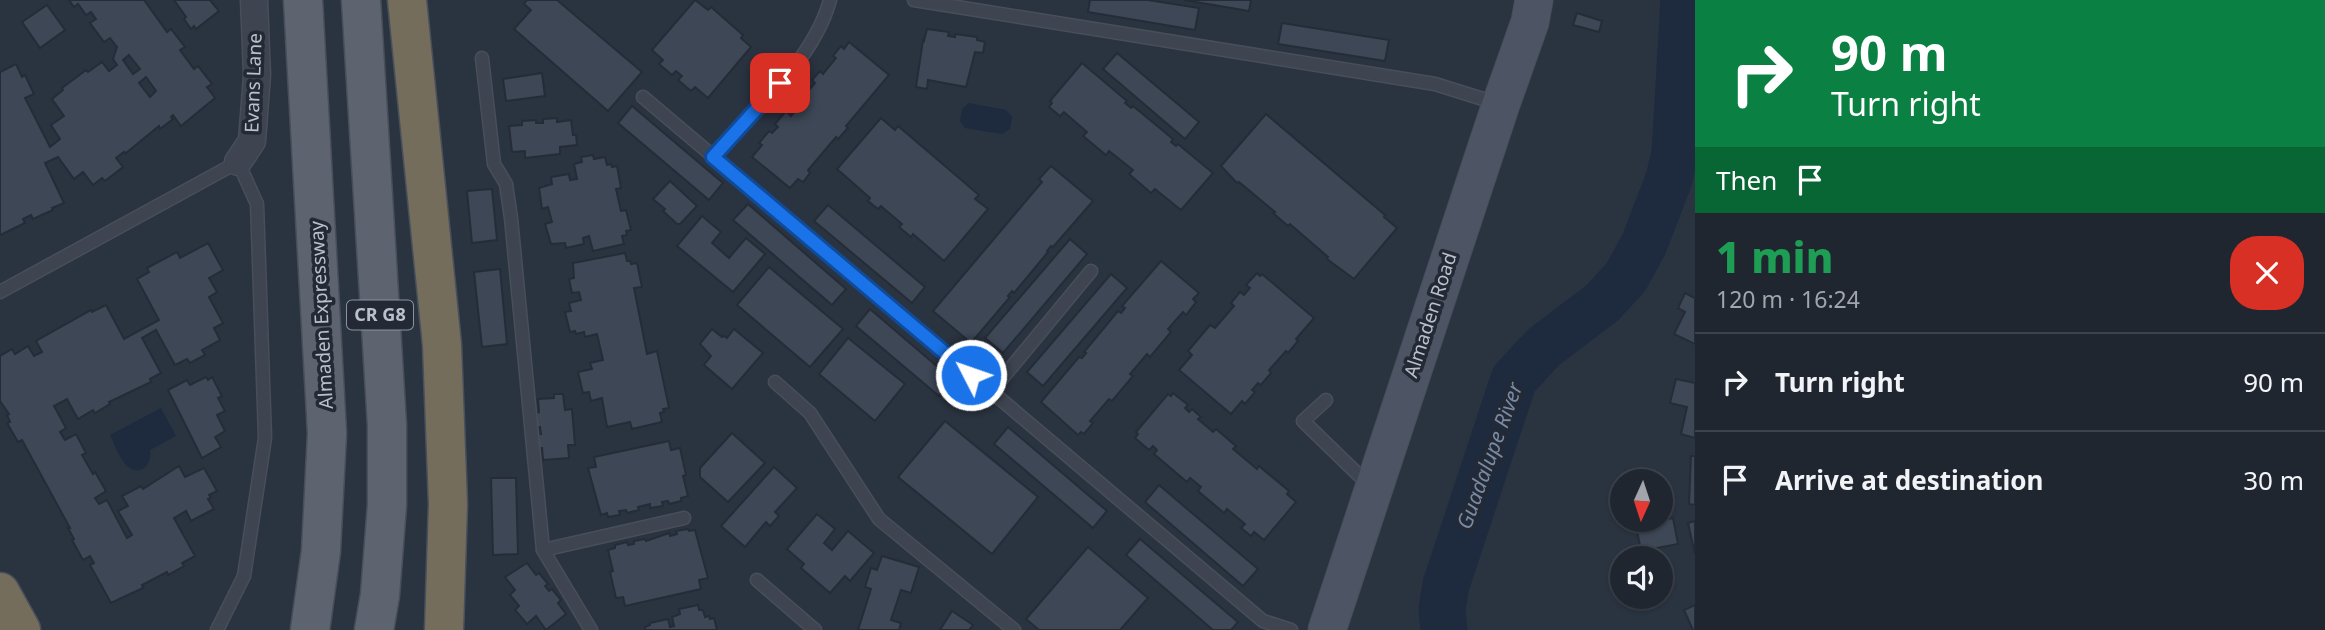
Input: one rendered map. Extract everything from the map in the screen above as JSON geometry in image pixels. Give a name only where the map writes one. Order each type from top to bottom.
[{"type":"highway","points":[[407,0],[442,345],[448,504],[444,630]]},
{"type":"highway","points":[[0,592],[21,630]]},
{"type":"main road","name":"Almaden Expressway","points":[[303,0],[327,433],[321,551],[310,630]]},
{"type":"main road","name":"CR G8","points":[[361,0],[387,425],[387,505],[380,595],[374,630]]},
{"type":"street","name":"Evans Lane","points":[[238,162],[252,141],[257,75],[254,0]]},
{"type":"street","name":"Almaden Road","points":[[1327,630],[1501,104],[1531,22],[1534,0]]},
{"type":"lane","points":[[713,157],[806,51],[823,22],[831,0]]},
{"type":"lane","points":[[914,0],[1435,84],[1501,104]]},
{"type":"lane","points":[[482,58],[494,164],[506,184],[511,218],[543,550],[591,630]]},
{"type":"lane","points":[[643,97],[1263,621],[1292,630]]},
{"type":"lane","points":[[0,292],[238,162],[257,204],[265,438],[244,576],[217,630]]},
{"type":"lane","points":[[991,393],[1091,271]]},
{"type":"lane","points":[[775,382],[810,414],[879,519],[1014,630]]},
{"type":"lane","points":[[1326,400],[1303,421],[1372,489]]},
{"type":"lane","points":[[543,550],[684,518]]},
{"type":"lane","points":[[757,580],[815,630]]},
{"type":"water","points":[[969,103],[1006,110],[1012,117],[1010,129],[1002,134],[965,128],[960,121],[962,109]]},
{"type":"water","points":[[161,408],[176,436],[150,450],[150,460],[144,468],[136,471],[127,466],[110,435]]},
{"type":"building","points":[[69,0],[144,0],[167,32],[171,29],[185,47],[180,50],[194,69],[198,66],[212,84],[207,87],[215,98],[181,126],[173,115],[173,119],[160,129],[159,126],[116,158],[123,167],[105,181],[102,178],[93,185],[83,172],[74,179],[58,157],[45,163],[64,203],[33,219],[31,215],[23,219],[25,223],[0,235],[0,72],[16,64],[22,77],[25,75],[34,94],[25,98],[50,147],[60,139],[51,125],[64,116],[52,99],[86,70],[88,72],[102,62],[109,71],[117,65],[113,59],[117,47],[110,38],[104,42],[90,23],[96,19],[91,12],[86,15],[78,4],[74,7]],"holes":[[[129,55],[140,69],[133,74],[123,60]],[[146,77],[156,91],[150,97],[139,83]]]},
{"type":"building","points":[[174,0],[210,0],[219,11],[196,29],[194,26],[191,29]]},
{"type":"building","points":[[527,0],[557,0],[642,72],[608,111],[514,29],[531,10],[524,4]]},
{"type":"building","points":[[695,0],[708,10],[711,7],[743,35],[741,38],[751,47],[708,98],[695,87],[691,91],[678,80],[682,76],[676,71],[672,75],[659,64],[663,60],[652,50]]},
{"type":"building","points":[[1090,0],[1148,0],[1199,8],[1195,30],[1088,12]]},
{"type":"building","points":[[1184,0],[1251,0],[1249,11]]},
{"type":"building","points":[[47,5],[65,30],[40,48],[22,22]]},
{"type":"building","points":[[1577,13],[1602,21],[1599,32],[1573,25]]},
{"type":"building","points":[[1282,23],[1389,40],[1385,61],[1278,44]]},
{"type":"building","points":[[927,29],[949,32],[948,36],[955,37],[955,34],[977,37],[977,40],[985,42],[983,53],[975,52],[966,87],[928,80],[927,89],[916,87]]},
{"type":"building","points":[[849,42],[889,75],[846,126],[848,128],[838,139],[836,137],[808,170],[810,173],[803,182],[798,179],[790,188],[752,157],[769,131],[772,133],[778,127],[775,124],[786,111],[791,116],[796,110],[793,108],[797,104],[793,100],[805,86],[809,90],[815,83],[812,80],[820,71],[823,74],[836,58],[833,56],[841,46],[844,49]]},
{"type":"building","points":[[1117,53],[1199,122],[1185,139],[1103,69]]},
{"type":"building","points":[[1082,63],[1127,101],[1125,103],[1131,108],[1133,106],[1173,139],[1171,142],[1176,146],[1178,144],[1213,173],[1181,210],[1155,189],[1151,193],[1129,174],[1133,170],[1109,151],[1106,155],[1083,136],[1087,132],[1064,112],[1060,116],[1049,107],[1052,103],[1050,101]]},
{"type":"building","points":[[542,73],[545,96],[506,101],[503,79]]},
{"type":"building","points":[[632,106],[723,183],[709,200],[618,123]]},
{"type":"building","points":[[1266,114],[1397,228],[1354,279],[1237,183],[1221,166]]},
{"type":"building","points":[[557,118],[557,122],[571,120],[577,145],[560,147],[560,154],[525,158],[525,151],[512,152],[509,126],[522,125],[522,121],[536,120],[536,123],[543,123],[543,119]]},
{"type":"building","points":[[881,118],[895,130],[898,126],[979,195],[975,199],[988,209],[944,261],[913,234],[911,237],[899,227],[902,224],[881,206],[878,209],[868,201],[870,198],[837,169]]},
{"type":"building","points":[[593,155],[594,159],[605,157],[607,165],[617,166],[621,188],[616,189],[621,211],[626,210],[631,230],[622,236],[624,244],[593,251],[589,236],[583,238],[584,244],[566,248],[565,243],[551,244],[545,224],[552,222],[548,207],[542,209],[539,188],[552,184],[551,177],[569,174],[570,180],[577,179],[574,164],[582,162],[581,157]]},
{"type":"building","points":[[1051,166],[1093,201],[1053,247],[1051,246],[1014,293],[1012,291],[1008,296],[1010,297],[971,343],[933,311],[1042,182],[1039,179]]},
{"type":"building","points":[[670,181],[697,206],[680,224],[653,199]]},
{"type":"building","points":[[492,189],[497,240],[472,243],[467,191]]},
{"type":"building","points":[[748,204],[846,289],[832,305],[733,220]]},
{"type":"building","points":[[828,205],[925,287],[912,303],[814,221]]},
{"type":"building","points":[[702,216],[721,232],[712,243],[729,258],[746,238],[765,254],[733,292],[677,246]]},
{"type":"building","points":[[1070,239],[1087,254],[1003,353],[985,338]]},
{"type":"building","points":[[208,243],[223,270],[209,278],[217,292],[209,297],[223,323],[214,328],[220,340],[202,350],[205,355],[190,363],[187,359],[175,365],[156,330],[142,338],[161,373],[150,379],[151,382],[109,402],[110,404],[95,413],[93,410],[78,419],[67,399],[54,406],[66,428],[60,432],[65,440],[76,434],[86,453],[82,455],[106,491],[95,498],[99,504],[107,500],[127,538],[132,535],[118,511],[128,506],[122,496],[141,486],[143,489],[179,466],[185,477],[204,468],[217,491],[209,495],[211,498],[208,499],[214,509],[191,521],[186,511],[174,518],[195,556],[168,575],[167,572],[142,585],[143,588],[111,603],[90,565],[94,563],[90,556],[83,560],[72,540],[74,539],[70,528],[22,440],[18,442],[7,423],[10,422],[7,415],[9,414],[0,401],[0,356],[12,349],[15,354],[28,346],[34,356],[42,352],[36,341],[91,310],[92,312],[106,305],[124,339],[159,320],[137,279],[149,272],[147,268],[177,252],[180,258]]},
{"type":"building","points":[[625,253],[627,261],[631,264],[637,263],[642,287],[634,288],[647,354],[657,351],[669,408],[660,413],[662,422],[632,429],[630,422],[607,427],[602,398],[591,401],[589,392],[583,393],[578,372],[592,369],[590,363],[603,360],[597,334],[585,337],[584,332],[570,332],[565,312],[571,311],[569,303],[581,300],[579,292],[572,293],[569,279],[574,278],[573,263]]},
{"type":"building","points":[[1161,261],[1199,293],[1193,299],[1196,302],[1186,315],[1183,312],[1168,329],[1171,332],[1150,357],[1147,354],[1112,401],[1109,399],[1090,421],[1093,423],[1084,434],[1081,432],[1078,435],[1041,402],[1079,357],[1082,358],[1118,311],[1121,313],[1125,308],[1122,306]]},
{"type":"building","points":[[769,267],[843,329],[810,367],[737,305]]},
{"type":"building","points":[[500,269],[507,344],[482,347],[474,272]]},
{"type":"building","points":[[1257,273],[1260,276],[1262,274],[1314,318],[1288,353],[1286,351],[1269,370],[1271,373],[1261,385],[1258,383],[1252,390],[1255,392],[1245,404],[1242,401],[1231,414],[1179,370],[1192,355],[1188,351],[1210,325],[1215,328],[1234,306],[1231,303],[1240,292],[1244,295],[1250,288],[1246,285]]},
{"type":"building","points":[[1111,274],[1127,288],[1043,386],[1027,372]]},
{"type":"building","points":[[1685,293],[1695,298],[1695,344],[1674,334],[1685,312],[1678,308]]},
{"type":"building","points":[[870,309],[953,380],[939,396],[856,326]]},
{"type":"building","points":[[712,329],[727,338],[734,329],[763,353],[732,389],[704,365],[711,356],[700,344]]},
{"type":"building","points":[[848,338],[905,384],[875,421],[819,374]]},
{"type":"building","points":[[206,377],[208,380],[212,377],[222,396],[218,398],[225,411],[217,415],[225,431],[215,437],[221,447],[202,458],[168,390],[187,380],[190,385]]},
{"type":"building","points":[[1676,379],[1695,383],[1695,438],[1681,434],[1687,407],[1670,403]]},
{"type":"building","points":[[1173,393],[1188,405],[1185,408],[1189,412],[1192,409],[1201,417],[1198,419],[1213,432],[1216,429],[1236,446],[1233,449],[1289,491],[1287,494],[1296,502],[1264,540],[1254,532],[1251,536],[1241,528],[1245,524],[1227,509],[1224,513],[1198,491],[1201,487],[1190,478],[1187,482],[1154,454],[1157,450],[1153,446],[1149,450],[1135,438],[1138,434],[1136,432],[1168,394],[1171,396]]},
{"type":"building","points":[[554,394],[563,394],[565,410],[572,409],[575,445],[568,445],[569,458],[543,460],[542,448],[539,448],[540,427],[537,427],[538,399],[554,398]]},
{"type":"building","points":[[945,421],[1038,497],[992,554],[898,477]]},
{"type":"building","points":[[1008,427],[1107,511],[1093,528],[994,444]]},
{"type":"building","points":[[732,433],[765,463],[728,502],[700,477],[700,468]]},
{"type":"building","points":[[669,441],[671,450],[680,448],[688,496],[669,504],[668,501],[662,502],[663,506],[650,508],[650,504],[627,513],[626,510],[619,511],[620,515],[601,515],[588,468],[596,467],[594,457]]},
{"type":"building","points":[[1691,456],[1695,456],[1695,505],[1689,504]]},
{"type":"building","points":[[774,467],[797,488],[775,512],[779,516],[770,526],[766,522],[745,547],[721,526]]},
{"type":"building","points":[[491,478],[516,478],[518,554],[493,555]]},
{"type":"building","points":[[1159,485],[1258,569],[1243,586],[1145,502]]},
{"type":"building","points":[[817,514],[835,529],[824,543],[832,550],[848,531],[874,553],[850,581],[845,576],[830,593],[801,568],[804,564],[787,549]]},
{"type":"building","points":[[1673,518],[1678,544],[1640,546],[1637,532],[1673,532]]},
{"type":"building","points":[[1695,521],[1695,554],[1688,523]]},
{"type":"building","points":[[695,530],[708,578],[699,580],[701,589],[625,606],[623,597],[616,598],[608,550],[615,548],[615,545],[627,542],[628,545],[634,544],[634,541],[646,541],[669,533],[670,536],[677,534],[676,531]]},
{"type":"building","points":[[1140,539],[1238,622],[1231,630],[1213,630],[1126,555]]},
{"type":"building","points":[[1088,547],[1148,598],[1120,630],[1039,630],[1026,619]]},
{"type":"building","points":[[882,556],[919,567],[911,593],[901,590],[891,620],[901,623],[899,630],[858,630],[871,589],[865,587],[871,568],[877,570]]},
{"type":"building","points":[[527,563],[536,575],[539,573],[548,584],[545,586],[549,591],[552,589],[561,600],[558,603],[566,614],[546,630],[536,616],[527,624],[515,610],[519,606],[510,595],[515,590],[505,577]]},
{"type":"building","points":[[698,605],[705,617],[714,618],[717,630],[645,630],[650,623],[668,619],[670,627],[674,626],[672,617],[680,614],[679,609]]},
{"type":"building","points":[[1695,605],[1695,630],[1693,630],[1684,610]]},
{"type":"building","points":[[952,611],[973,625],[969,630],[940,630]]},
{"type":"waterway","name":"Guadalupe River","points":[[1444,630],[1442,609],[1446,585],[1514,379],[1544,347],[1602,303],[1626,277],[1644,244],[1669,179],[1675,153],[1684,0]]},
{"type":"route","points":[[780,83],[713,157],[971,375]]}]
